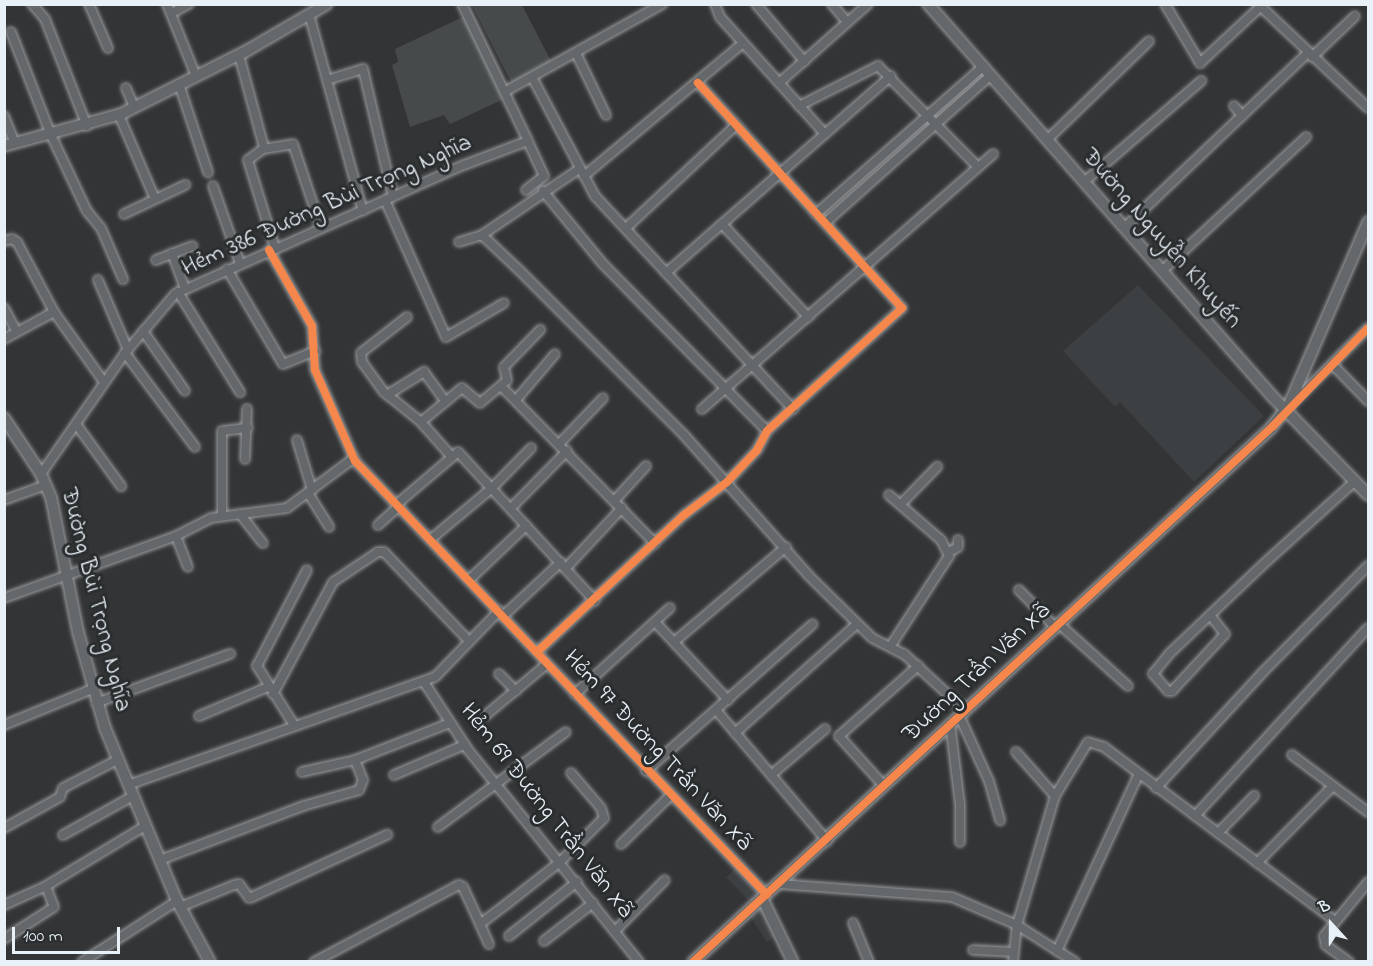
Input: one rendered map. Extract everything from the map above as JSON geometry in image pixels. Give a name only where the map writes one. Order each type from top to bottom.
[{"type":"street","points":[[32,4],[45,19],[87,126]]},
{"type":"street","points":[[88,4],[108,48]]},
{"type":"street","points":[[167,4],[196,76]]},
{"type":"street","points":[[171,13],[189,4]]},
{"type":"street","points":[[462,4],[506,91],[544,176],[526,190]]},
{"type":"street","points":[[506,91],[662,4]]},
{"type":"street","points":[[716,4],[720,17],[825,134]]},
{"type":"street","points":[[756,4],[804,61]]},
{"type":"street","points":[[832,4],[847,22]]},
{"type":"street","points":[[779,83],[868,4]]},
{"type":"street","name":"Đường Nguyễn Khuyến","points":[[928,4],[1162,271],[1368,495]]},
{"type":"street","points":[[1165,4],[1200,63],[1259,5],[1368,108]]},
{"type":"street","points":[[4,116],[10,145],[87,126],[118,115],[239,55],[324,5]]},
{"type":"street","points":[[309,15],[363,211]]},
{"type":"street","points":[[1124,228],[1242,116],[1355,16]]},
{"type":"street","points":[[10,32],[51,135],[87,211],[101,228],[123,279]]},
{"type":"street","points":[[1047,140],[1149,41]]},
{"type":"street","points":[[459,242],[482,235],[543,191],[581,172],[698,83],[743,43]]},
{"type":"street","points":[[576,53],[606,115]]},
{"type":"street","points":[[239,55],[263,144]]},
{"type":"street","points":[[799,106],[871,67],[878,66],[891,76],[978,167]]},
{"type":"street","points":[[327,80],[363,69],[389,198],[446,337],[504,303]]},
{"type":"street","points":[[816,214],[928,115],[987,70]]},
{"type":"street","points":[[825,223],[987,70]]},
{"type":"street","points":[[666,273],[777,173],[891,76]]},
{"type":"street","points":[[532,77],[595,196],[754,364],[793,409]]},
{"type":"street","points":[[1084,182],[1201,81]]},
{"type":"street","points":[[537,652],[595,601],[655,543],[727,482],[757,450],[767,431],[902,308],[777,173],[698,83]]},
{"type":"street","points":[[179,84],[208,172]]},
{"type":"street","points":[[126,88],[135,107]]},
{"type":"street","points":[[1234,106],[1242,116]]},
{"type":"street","points":[[118,115],[155,199]]},
{"type":"street","points":[[626,228],[736,125]]},
{"type":"street","points":[[1162,271],[1306,137]]},
{"type":"street","name":"Hẻm 386 Đường Bùi Trọng Nghĩa","points":[[41,474],[104,382],[143,331],[182,290],[389,198],[528,141]]},
{"type":"street","name":"Hẻm 97 Đường Trần Văn Xã","points":[[321,228],[293,144],[263,149],[248,160],[272,249],[312,326],[316,351],[315,370],[354,458],[765,898]]},
{"type":"street","points":[[702,409],[993,154]]},
{"type":"street","points":[[124,214],[185,185]]},
{"type":"street","points":[[213,186],[240,263]]},
{"type":"street","points":[[543,191],[603,264],[767,431]]},
{"type":"street","name":"Đường Trần Văn Xã","points":[[693,962],[827,841],[950,723],[1273,426],[1287,409],[1368,222]]},
{"type":"street","points":[[722,224],[808,317]]},
{"type":"street","points":[[482,235],[648,398],[857,624],[879,644],[890,647],[918,666],[962,713],[989,781],[1000,820]]},
{"type":"street","points":[[4,242],[12,238],[17,242],[54,312],[104,382]]},
{"type":"street","points":[[156,260],[192,246]]},
{"type":"street","points":[[172,254],[182,290],[240,392]]},
{"type":"street","points":[[227,269],[280,360],[288,365],[316,351]]},
{"type":"street","points":[[98,280],[127,352],[195,447]]},
{"type":"street","points":[[4,308],[17,332]]},
{"type":"street","points":[[4,339],[54,312]]},
{"type":"street","points":[[407,317],[360,356],[387,395],[421,422],[451,456]]},
{"type":"street","points":[[1287,409],[1368,328]]},
{"type":"street","points":[[421,422],[462,388],[477,404],[501,386],[507,378],[504,366],[540,330]]},
{"type":"street","points":[[143,331],[185,391]]},
{"type":"street","points":[[516,399],[555,354]]},
{"type":"street","points":[[1332,364],[1368,401]]},
{"type":"street","points":[[387,395],[424,372],[445,401]]},
{"type":"street","points":[[501,386],[655,543]]},
{"type":"street","points":[[560,444],[603,398]]},
{"type":"street","points":[[245,459],[247,409]]},
{"type":"street","name":"Đường Bùi Trọng Nghĩa","points":[[4,418],[46,485],[96,703],[117,760],[179,904],[210,962]]},
{"type":"street","points":[[76,424],[121,486]]},
{"type":"street","points":[[222,516],[222,431],[248,428]]},
{"type":"street","points":[[297,440],[310,492],[329,527]]},
{"type":"street","points":[[431,539],[492,488],[531,448]]},
{"type":"street","points":[[511,508],[567,451]]},
{"type":"street","points":[[378,525],[458,452],[595,601]]},
{"type":"street","points":[[4,598],[176,536],[195,523],[222,516],[287,508],[354,458]]},
{"type":"street","points":[[615,500],[646,466]]},
{"type":"street","points":[[901,504],[937,467]]},
{"type":"street","points":[[1210,615],[1225,634],[1172,691],[1168,691],[1153,674],[1210,615],[1355,481]]},
{"type":"street","points":[[4,500],[46,485]]},
{"type":"street","points":[[889,495],[941,540],[949,552]]},
{"type":"street","points":[[128,785],[424,682],[440,674],[469,641],[563,565],[622,508]]},
{"type":"street","points":[[240,514],[263,543]]},
{"type":"street","points":[[469,580],[526,526]]},
{"type":"street","points":[[176,536],[188,567]]},
{"type":"street","points":[[890,647],[941,571],[949,552],[960,546]]},
{"type":"street","points":[[674,642],[786,548]]},
{"type":"street","points":[[199,716],[270,690],[333,582],[378,552],[384,552],[469,641]]},
{"type":"street","points":[[1156,788],[1262,673],[1368,566]]},
{"type":"street","points":[[294,726],[270,690],[258,661],[307,570]]},
{"type":"street","points":[[1019,590],[1056,625],[1128,686]]},
{"type":"street","points":[[575,694],[670,608]]},
{"type":"street","points":[[655,622],[728,700]]},
{"type":"street","points":[[646,771],[813,624]]},
{"type":"street","points":[[735,733],[857,624]]},
{"type":"street","points":[[1195,816],[1368,628]]},
{"type":"street","points":[[96,703],[230,654]]},
{"type":"street","points":[[486,715],[548,664]]},
{"type":"street","points":[[884,786],[839,736],[918,666]]},
{"type":"street","points":[[499,674],[516,692]]},
{"type":"street","name":"Hẻm 69 Đường Trần Văn Xã","points":[[424,682],[464,745],[577,882],[639,962]]},
{"type":"street","points":[[4,725],[92,688]]},
{"type":"street","points":[[716,710],[827,841]]},
{"type":"street","points":[[302,772],[355,760],[450,723]]},
{"type":"street","points":[[950,723],[960,804],[960,842]]},
{"type":"street","points":[[771,775],[825,729]]},
{"type":"street","points":[[438,827],[497,786],[566,732]]},
{"type":"street","points":[[1013,962],[1017,925],[1055,796],[1088,742],[1104,747],[1138,776],[1335,921]]},
{"type":"street","points":[[394,775],[464,745]]},
{"type":"street","points":[[1016,752],[1055,796]]},
{"type":"street","points":[[1292,755],[1368,812]]},
{"type":"street","points":[[4,828],[60,797],[63,788],[117,760]]},
{"type":"street","points":[[160,860],[303,806],[359,790],[363,780],[355,760]]},
{"type":"street","points":[[480,924],[560,862],[605,815],[571,773]]},
{"type":"street","points":[[1057,951],[1138,776]]},
{"type":"street","points":[[1257,863],[1333,786]]},
{"type":"street","points":[[621,844],[671,795]]},
{"type":"street","points":[[63,835],[133,796]]},
{"type":"street","points":[[1218,833],[1254,796]]},
{"type":"street","points":[[4,905],[46,886],[145,826]]},
{"type":"street","points":[[82,962],[179,904],[238,884],[249,898],[387,835]]},
{"type":"street","points":[[615,931],[664,880]]},
{"type":"street","points":[[509,936],[577,882]]},
{"type":"street","points":[[1349,962],[1323,940],[1335,921],[1368,882]]},
{"type":"street","points":[[779,884],[938,894],[1017,925],[1075,962]]},
{"type":"street","points":[[314,962],[459,885],[489,944]]},
{"type":"street","points":[[4,939],[54,907],[46,886]]},
{"type":"street","points":[[765,898],[793,962]]},
{"type":"street","points":[[543,941],[593,903]]},
{"type":"street","points":[[853,923],[868,962]]},
{"type":"street","points":[[973,950],[1014,952]]},
{"type":"shaded area","points":[[472,5],[522,5],[552,63],[512,84]]},
{"type":"shaded area","points":[[465,16],[506,98],[450,124],[444,115],[410,127],[392,65],[398,62],[395,49]]},
{"type":"shaded area","points":[[1138,285],[1264,416],[1194,482],[1120,402],[1115,407],[1063,351]]},
{"type":"shaded area","points":[[737,867],[763,894],[752,904],[726,877]]},
{"type":"shaded area","points":[[761,906],[776,936],[767,942],[750,916]]},
{"type":"cycle path","points":[[537,652],[684,515],[727,482],[757,450],[767,431],[902,308],[698,83]]},
{"type":"cycle path","points":[[269,250],[312,326],[315,370],[355,461],[767,895]]},
{"type":"cycle path","points":[[693,962],[1273,426],[1368,328]]}]
